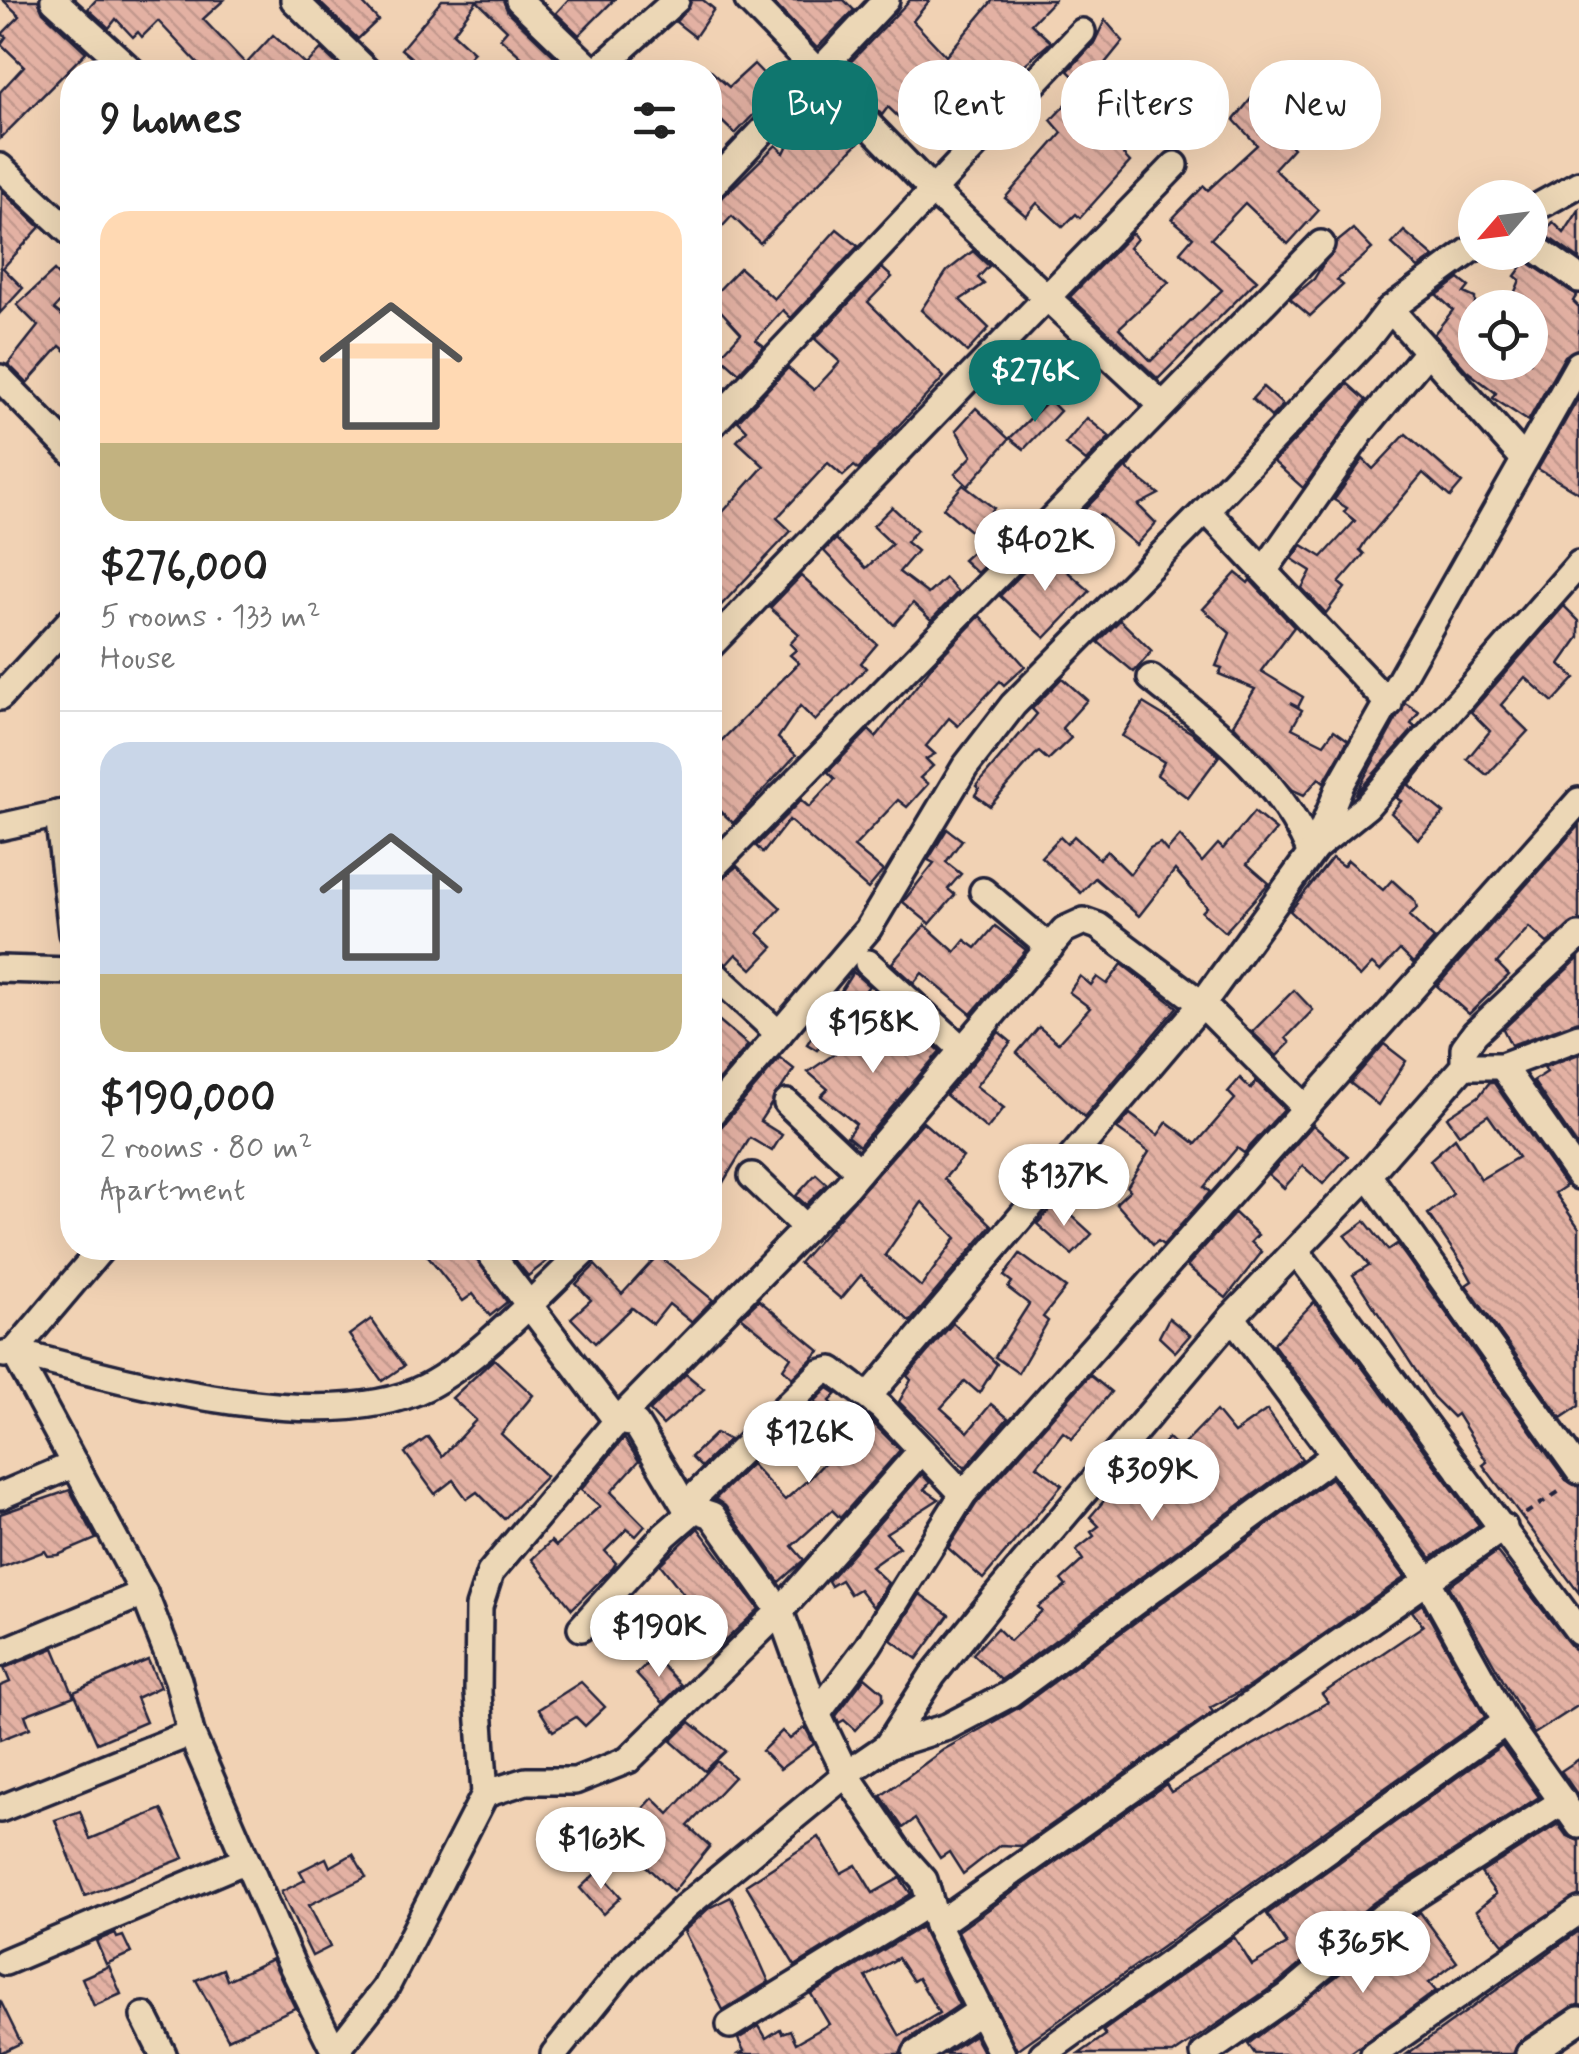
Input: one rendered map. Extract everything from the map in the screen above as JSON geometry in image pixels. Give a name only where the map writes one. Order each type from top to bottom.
[{"type":"street","points":[[54,0],[120,60]]},
{"type":"street","points":[[294,0],[356,60]]},
{"type":"street","points":[[519,0],[582,60]]},
{"type":"street","points":[[608,60],[676,0]]},
{"type":"street","points":[[748,0],[802,60]]},
{"type":"street","points":[[830,60],[886,0]]},
{"type":"street","points":[[722,414],[1082,32]]},
{"type":"street","points":[[878,136],[1161,404]]},
{"type":"street","points":[[722,174],[752,143]]},
{"type":"street","points":[[722,633],[1046,294],[1176,165]]},
{"type":"street","points":[[0,167],[60,223]]},
{"type":"street","points":[[1548,202],[1579,184]]},
{"type":"street","points":[[722,858],[1321,244]]},
{"type":"street","points":[[1548,257],[1579,279]]},
{"type":"street","points":[[722,1101],[868,929],[964,768],[1013,705],[1206,510],[1390,309],[1458,259]]},
{"type":"street","points":[[1390,309],[1524,458]]},
{"type":"street","points":[[1264,571],[1362,431],[1428,351]]},
{"type":"street","points":[[1313,851],[1333,800],[1579,364]]},
{"type":"street","points":[[0,378],[60,440]]},
{"type":"street","points":[[1206,510],[1390,704]]},
{"type":"street","points":[[870,1396],[1202,1004],[1313,851],[1367,806],[1579,564]]},
{"type":"street","points":[[0,698],[60,632]]},
{"type":"street","points":[[1152,678],[1241,751],[1294,814],[1313,851]]},
{"type":"street","points":[[817,1714],[868,1646],[963,1494],[1579,801]]},
{"type":"street","points":[[0,827],[60,814]]},
{"type":"street","points":[[983,891],[1050,948]]},
{"type":"street","points":[[7,1353],[75,1464],[144,1593],[178,1680],[191,1732],[246,1860],[345,2050],[385,1990],[485,1794],[478,1692],[479,1607],[490,1573],[617,1421],[859,1171],[1076,922],[1089,922],[1202,1004],[1306,1108]]},
{"type":"street","points":[[887,1746],[932,1676],[996,1594],[1232,1317],[1368,1176],[1464,1066],[1464,1048],[1475,1033],[1579,936]]},
{"type":"street","points":[[868,963],[963,1050]]},
{"type":"street","points":[[0,969],[60,970]]},
{"type":"street","points":[[722,981],[779,1034]]},
{"type":"street","points":[[1464,1066],[1502,1066],[1579,1037]]},
{"type":"street","points":[[1502,1066],[1579,1176]]},
{"type":"street","points":[[787,1103],[859,1171]]},
{"type":"street","points":[[752,1176],[806,1228]]},
{"type":"street","points":[[1368,1176],[1572,1480]]},
{"type":"street","points":[[1297,1252],[1579,1632]]},
{"type":"street","points":[[7,1353],[91,1260]]},
{"type":"street","points":[[496,1260],[530,1300],[617,1421],[636,1424],[690,1508],[712,1516],[780,1610],[817,1714],[846,1774],[899,1852],[924,1880],[934,1913],[1002,2054]]},
{"type":"street","points":[[7,1353],[177,1394],[252,1403],[386,1400],[422,1389],[453,1372],[572,1260]]},
{"type":"street","points":[[1232,1317],[1426,1578],[1506,1722],[1579,1825]]},
{"type":"street","points":[[580,1628],[820,1373],[832,1370],[870,1396],[919,1452],[963,1494]]},
{"type":"street","points":[[485,1794],[526,1781],[575,1781],[628,1760],[780,1610],[919,1452]]},
{"type":"street","points":[[554,2054],[626,1965],[686,1906],[846,1774],[887,1746],[946,1728],[1010,1694],[1335,1455]]},
{"type":"street","points":[[0,1496],[75,1464]]},
{"type":"street","points":[[730,2025],[934,1913],[1504,1527]]},
{"type":"street","points":[[0,1653],[144,1593]]},
{"type":"street","points":[[1043,2054],[1506,1722]]},
{"type":"street","points":[[0,1809],[191,1732]]},
{"type":"street","points":[[1204,2054],[1288,1996],[1382,1917],[1563,1802]]},
{"type":"street","points":[[5,1962],[246,1860]]},
{"type":"street","points":[[1374,2054],[1579,1911]]},
{"type":"street","points":[[916,2054],[980,2011]]},
{"type":"street","points":[[144,2016],[163,2054]]},
{"type":"street","points":[[1529,2054],[1579,2020]]},
{"type":"path","points":[[1504,1527],[1572,1480]]},
{"type":"building","points":[[3,0],[38,0],[43,12],[86,52],[78,60],[60,60],[60,78],[0,139],[0,92],[24,66],[1,44],[6,37],[2,34],[20,16]]},
{"type":"building","points":[[96,0],[224,0],[203,19],[242,60],[195,60],[158,21],[142,37],[138,32],[133,37],[116,19],[109,28],[88,9]]},
{"type":"building","points":[[317,0],[360,0],[378,20],[358,39]]},
{"type":"building","points":[[442,0],[503,0],[508,12],[558,60],[525,60],[500,38],[507,30],[477,1],[453,33],[474,52],[466,60],[414,60],[401,49]]},
{"type":"building","points":[[568,0],[614,0],[579,35],[556,13]]},
{"type":"building","points":[[692,0],[703,0],[714,9],[695,37],[676,22]]},
{"type":"building","points":[[771,0],[844,0],[854,10],[817,48]]},
{"type":"building","points":[[910,0],[930,0],[913,21],[946,56],[993,0],[1054,0],[1031,24],[1051,42],[1030,60],[898,60],[898,117],[888,107],[882,115],[878,111],[878,60],[853,60]]},
{"type":"building","points":[[1105,20],[1123,41],[1108,60],[1078,60],[1094,43]]},
{"type":"building","points":[[273,35],[300,60],[250,60]]},
{"type":"building","points":[[321,49],[332,60],[311,60]]},
{"type":"building","points":[[752,66],[752,116],[735,134],[722,122],[722,81],[729,87]]},
{"type":"building","points":[[1249,101],[1249,136],[1234,120]]},
{"type":"building","points":[[1061,110],[1061,132],[1051,120]]},
{"type":"building","points":[[1061,134],[1061,150],[1119,150],[1130,162],[1080,218],[1076,214],[1063,227],[1037,203],[1026,216],[1005,198]]},
{"type":"building","points":[[771,150],[851,150],[760,243],[732,216],[722,227],[722,198]]},
{"type":"building","points":[[1252,150],[1291,150],[1274,169],[1319,210],[1288,244],[1245,203],[1211,239],[1257,280],[1158,379],[1070,297],[1132,233],[1137,239],[1129,248],[1169,282],[1119,328],[1151,361],[1222,290],[1180,252],[1193,237],[1172,219],[1204,186],[1208,190]]},
{"type":"building","points":[[2,191],[40,227],[3,268],[23,288],[0,313]]},
{"type":"building","points":[[1579,210],[1579,259],[1548,237],[1548,229],[1553,222],[1564,233]]},
{"type":"building","points":[[837,229],[858,246],[791,318],[783,310],[756,340],[764,346],[739,373],[722,358],[741,333],[722,312],[722,287],[740,268],[774,299]]},
{"type":"building","points":[[1353,229],[1372,249],[1337,280],[1343,285],[1310,316],[1290,299],[1314,279],[1337,242]]},
{"type":"building","points":[[1404,231],[1434,257],[1418,268],[1392,244]]},
{"type":"building","points":[[973,251],[989,266],[978,278],[984,284],[960,300],[989,328],[967,352],[921,310],[947,271]]},
{"type":"building","points":[[882,268],[892,277],[868,302],[944,377],[858,469],[854,466],[843,476],[828,463],[777,518],[791,531],[722,604],[722,513],[764,466],[737,441],[747,430],[738,421],[788,368],[814,390],[840,362],[815,339]]},
{"type":"building","points":[[1519,270],[1540,270],[1577,295],[1573,301],[1579,307],[1579,348],[1565,356],[1528,421],[1493,398],[1496,393],[1479,380],[1548,380],[1548,290],[1516,290],[1520,280],[1515,276]]},
{"type":"building","points":[[54,271],[60,277],[60,302],[54,309],[60,314],[60,346],[27,383],[8,364],[38,326],[17,305]]},
{"type":"building","points":[[1459,279],[1469,287],[1458,290],[1458,361],[1434,334],[1453,310],[1437,295]]},
{"type":"building","points":[[1348,384],[1366,400],[1303,488],[1274,462]]},
{"type":"building","points":[[1263,387],[1283,405],[1271,417],[1252,399]]},
{"type":"building","points":[[1579,397],[1579,493],[1538,469]]},
{"type":"building","points":[[1049,400],[1060,411],[1024,449],[1010,438]]},
{"type":"building","points":[[976,408],[1009,439],[968,486],[955,474],[972,456],[956,430]]},
{"type":"building","points":[[1087,418],[1110,437],[1086,461],[1065,444]]},
{"type":"building","points":[[1406,434],[1462,483],[1450,497],[1423,473],[1365,542],[1360,550],[1364,554],[1339,583],[1345,588],[1326,613],[1302,588],[1311,571],[1292,559],[1302,545],[1322,557],[1355,521],[1344,512],[1347,508],[1334,500],[1363,459],[1373,469]]},
{"type":"building","points":[[1135,458],[1127,469],[1159,494],[1138,505],[1156,523],[1136,545],[1100,514],[1094,520],[1084,510]]},
{"type":"building","points":[[963,485],[994,508],[975,535],[943,508]]},
{"type":"building","points":[[892,507],[917,530],[906,542],[917,551],[899,572],[928,594],[945,578],[958,592],[931,620],[913,603],[894,625],[824,551],[836,539],[866,568],[892,544],[873,526]]},
{"type":"building","points":[[983,542],[996,554],[977,573],[963,560]]},
{"type":"building","points":[[1044,551],[1090,591],[1045,638],[1000,596]]},
{"type":"building","points":[[1236,573],[1248,583],[1250,580],[1294,627],[1261,671],[1303,697],[1298,707],[1290,703],[1302,710],[1292,728],[1324,744],[1334,730],[1348,740],[1324,782],[1319,778],[1304,795],[1293,790],[1233,724],[1255,689],[1219,674],[1222,668],[1216,666],[1230,633],[1203,609]]},
{"type":"building","points":[[801,576],[877,644],[861,663],[866,668],[815,721],[800,706],[778,738],[796,755],[733,823],[722,812],[722,740],[799,663],[790,655],[796,650],[790,644],[799,634],[770,608]]},
{"type":"building","points":[[1564,606],[1579,621],[1579,637],[1560,664],[1575,678],[1553,702],[1525,677],[1501,705],[1528,731],[1487,775],[1467,759],[1490,731],[1471,712]]},
{"type":"building","points":[[980,616],[1025,666],[1004,685],[1000,681],[958,726],[949,718],[926,746],[935,754],[926,759],[933,766],[920,778],[928,784],[907,807],[898,800],[854,847],[883,871],[868,889],[789,820],[763,853],[756,846],[801,800],[809,807],[835,779],[828,772],[869,730],[876,737],[933,665]]},
{"type":"building","points":[[1120,620],[1152,651],[1134,672],[1098,642]]},
{"type":"building","points":[[1062,678],[1087,700],[1062,728],[1071,738],[1048,760],[1039,752],[1035,755],[990,806],[975,795],[979,789],[976,786],[1037,714],[1032,709]]},
{"type":"building","points":[[1143,703],[1192,733],[1219,756],[1188,798],[1157,775],[1164,762],[1122,736]]},
{"type":"building","points":[[1405,703],[1419,712],[1411,724],[1415,727],[1355,795]]},
{"type":"building","points":[[1439,748],[1409,785],[1444,813],[1418,839],[1391,813],[1401,801],[1396,798]]},
{"type":"building","points":[[1254,812],[1276,830],[1247,864],[1269,883],[1225,932],[1202,912],[1207,907],[1175,870],[1139,916],[1095,878],[1081,893],[1041,857],[1060,837],[1067,844],[1074,836],[1099,859],[1107,851],[1130,874],[1150,848],[1160,843],[1167,851],[1180,836],[1202,862],[1218,844],[1223,849]]},
{"type":"building","points":[[1579,825],[1579,920],[1547,943],[1529,927],[1497,963],[1509,975],[1469,1014],[1437,986]]},
{"type":"building","points":[[947,829],[962,840],[946,862],[961,874],[948,889],[955,895],[930,924],[903,902],[934,863],[928,860]]},
{"type":"building","points":[[1332,858],[1343,866],[1348,860],[1383,890],[1392,880],[1415,901],[1417,908],[1409,916],[1434,939],[1413,963],[1400,950],[1380,971],[1372,964],[1360,977],[1290,911]]},
{"type":"building","points":[[737,866],[781,908],[758,933],[773,947],[752,969],[736,954],[727,964],[722,961],[722,879]]},
{"type":"building","points":[[925,925],[955,952],[965,940],[976,948],[995,926],[1026,950],[971,1014],[922,973],[914,983],[892,963]]},
{"type":"building","points":[[1579,958],[1579,1021],[1511,1045],[1503,1029]]},
{"type":"building","points":[[1122,964],[1177,1007],[1084,1117],[1017,1053],[1039,1027],[1058,1043],[1090,1008],[1069,992],[1080,976],[1091,985],[1097,977],[1107,984]]},
{"type":"building","points":[[853,972],[869,986],[817,1050],[807,1044]]},
{"type":"building","points":[[1294,990],[1313,1010],[1286,1038],[1290,1043],[1277,1056],[1252,1032]]},
{"type":"building","points":[[881,1022],[909,1045],[920,1033],[940,1051],[859,1146],[847,1136],[856,1124],[821,1096],[828,1089],[808,1072]]},
{"type":"building","points":[[722,1023],[748,1045],[722,1076]]},
{"type":"building","points":[[999,1032],[1011,1042],[976,1086],[1004,1108],[987,1129],[946,1095]]},
{"type":"building","points":[[1384,1044],[1406,1061],[1378,1105],[1350,1083]]},
{"type":"building","points":[[1579,1054],[1579,1148],[1533,1081],[1547,1072],[1544,1067]]},
{"type":"building","points":[[780,1058],[794,1069],[760,1121],[782,1135],[772,1151],[750,1138],[722,1184],[722,1126]]},
{"type":"building","points":[[1240,1078],[1251,1089],[1256,1081],[1284,1109],[1244,1153],[1237,1148],[1204,1187],[1210,1192],[1163,1245],[1158,1241],[1153,1245],[1116,1203],[1130,1190],[1127,1187],[1149,1152],[1117,1129],[1130,1114],[1158,1135],[1167,1122],[1196,1144],[1235,1099],[1228,1092]]},
{"type":"building","points":[[1489,1083],[1494,1083],[1566,1186],[1555,1193],[1579,1228],[1579,1406],[1561,1418],[1466,1285],[1472,1281],[1428,1214],[1453,1194],[1430,1160],[1455,1138],[1481,1179],[1518,1157],[1488,1115],[1459,1134],[1447,1117],[1479,1096]]},
{"type":"building","points":[[923,1122],[963,1157],[944,1179],[992,1225],[910,1322],[861,1275],[841,1299],[799,1263]],"holes":[[[922,1202],[956,1238],[921,1287],[885,1255]]]},
{"type":"building","points":[[1313,1125],[1348,1156],[1323,1184],[1303,1166],[1284,1188],[1269,1175]]},
{"type":"building","points":[[816,1174],[827,1184],[806,1205],[796,1196]]},
{"type":"building","points":[[1057,1202],[1092,1234],[1072,1255],[1037,1224]]},
{"type":"building","points":[[1235,1213],[1258,1235],[1251,1242],[1262,1252],[1226,1298],[1187,1266]]},
{"type":"building","points":[[1365,1221],[1388,1250],[1397,1244],[1566,1480],[1579,1487],[1579,1593],[1483,1465],[1487,1462],[1457,1414],[1453,1417],[1433,1397],[1353,1275],[1369,1265],[1345,1236]]},
{"type":"building","points":[[1020,1254],[1066,1288],[1043,1317],[1048,1321],[1018,1373],[995,1357],[1029,1304],[1008,1288],[1012,1282],[1004,1276]]},
{"type":"building","points":[[431,1260],[478,1260],[507,1302],[490,1316],[473,1294],[463,1301]]},
{"type":"building","points":[[515,1260],[549,1260],[528,1276]]},
{"type":"building","points":[[653,1260],[664,1260],[713,1300],[691,1322],[669,1304],[653,1324],[632,1308],[595,1343],[571,1318],[591,1300],[576,1284],[595,1265],[622,1294]]},
{"type":"building","points":[[759,1300],[820,1351],[792,1378],[783,1369],[791,1357],[741,1317]]},
{"type":"building","points":[[1314,1302],[1479,1525],[1431,1558],[1273,1344]]},
{"type":"building","points":[[1169,1318],[1190,1335],[1175,1352],[1159,1337]]},
{"type":"building","points":[[371,1319],[404,1366],[382,1381],[349,1335]]},
{"type":"building","points":[[953,1323],[997,1364],[979,1393],[965,1381],[941,1408],[968,1432],[991,1404],[1008,1418],[965,1468],[899,1402],[911,1380],[907,1376]]},
{"type":"building","points":[[494,1359],[533,1395],[501,1434],[546,1476],[504,1519],[477,1492],[467,1499],[453,1480],[435,1494],[405,1453],[428,1437],[442,1456],[476,1420],[452,1398]]},
{"type":"building","points":[[686,1374],[704,1389],[663,1425],[650,1411]]},
{"type":"building","points":[[1090,1375],[1111,1392],[1072,1439],[1063,1432],[1037,1466],[1062,1485],[983,1579],[948,1548],[976,1504]]},
{"type":"building","points":[[828,1388],[837,1394],[830,1401],[854,1427],[865,1415],[900,1450],[840,1518],[832,1510],[792,1546],[804,1560],[779,1582],[725,1506],[715,1499],[751,1464],[785,1500],[810,1478],[825,1462],[799,1434],[816,1419],[812,1415],[820,1407],[815,1401]]},
{"type":"building","points":[[1267,1410],[1302,1459],[1001,1680],[973,1654],[997,1628],[1010,1641],[1042,1611],[1038,1607],[1066,1586],[1061,1580],[1083,1560],[1076,1550],[1094,1536],[1091,1532],[1099,1526],[1090,1517],[1152,1445],[1157,1450],[1168,1438],[1179,1449],[1216,1411],[1234,1433]]},
{"type":"building","points":[[716,1433],[729,1440],[701,1467],[691,1457]]},
{"type":"building","points":[[624,1438],[639,1461],[611,1492],[645,1526],[636,1536],[627,1529],[605,1551],[616,1563],[572,1609],[532,1559],[551,1541],[556,1546],[600,1506],[581,1490]]},
{"type":"building","points":[[922,1474],[930,1483],[924,1489],[939,1499],[886,1533],[899,1547],[871,1567],[888,1583],[873,1607],[859,1589],[850,1594],[841,1580],[831,1586],[828,1581]]},
{"type":"building","points":[[1331,1478],[1405,1577],[1250,1686],[1210,1708],[1213,1712],[1021,1846],[1000,1845],[963,1874],[949,1852],[940,1858],[915,1819],[903,1828],[881,1796],[943,1750],[1020,1707]]},
{"type":"building","points":[[70,1490],[96,1539],[58,1555],[48,1556],[45,1551],[0,1568],[0,1514]]},
{"type":"building","points":[[698,1528],[759,1609],[714,1651],[680,1611],[690,1602],[660,1564]]},
{"type":"building","points":[[1497,1552],[1579,1656],[1579,1705],[1534,1734],[1449,1586]]},
{"type":"building","points":[[920,1594],[949,1615],[917,1659],[891,1640]]},
{"type":"building","points":[[1422,1604],[1485,1717],[1017,2050],[958,1931],[1166,1784],[1171,1792],[1328,1702],[1322,1694],[1423,1626],[1412,1611]]},
{"type":"building","points":[[54,1648],[74,1696],[25,1715],[30,1728],[0,1740],[0,1686],[10,1682],[4,1668]]},
{"type":"building","points":[[654,1657],[681,1685],[663,1703],[636,1674]]},
{"type":"building","points":[[148,1660],[160,1687],[136,1698],[146,1722],[97,1743],[74,1692]]},
{"type":"building","points":[[865,1677],[883,1692],[883,1700],[855,1730],[844,1720],[839,1723],[836,1716]]},
{"type":"building","points":[[581,1682],[605,1707],[585,1726],[576,1717],[553,1731],[539,1709]]},
{"type":"building","points":[[690,1722],[726,1751],[705,1771],[671,1741]]},
{"type":"building","points":[[805,1727],[814,1744],[780,1769],[762,1751],[782,1731],[790,1739]]},
{"type":"building","points":[[1502,1745],[1539,1797],[1373,1903],[1278,1983],[1173,2054],[1079,2054],[1106,2035],[1103,2031],[1234,1937],[1252,1965],[1287,1944],[1267,1914]]},
{"type":"building","points":[[1579,1759],[1579,1797],[1561,1771]]},
{"type":"building","points":[[717,1761],[734,1777],[688,1826],[710,1846],[673,1892],[628,1849],[650,1826],[638,1814],[653,1798],[669,1814]]},
{"type":"building","points":[[162,1809],[184,1858],[85,1896],[55,1820],[80,1811],[90,1839]]},
{"type":"building","points":[[1558,1824],[1566,1835],[1579,1841],[1579,1895],[1503,1944],[1476,1911],[1496,1894],[1481,1873]]},
{"type":"building","points":[[819,1837],[841,1873],[856,1865],[873,1893],[900,1878],[911,1894],[795,1966],[746,1885]]},
{"type":"building","points":[[353,1854],[366,1877],[309,1905],[330,1947],[312,1956],[281,1892],[305,1880],[300,1871],[326,1858],[330,1867]]},
{"type":"building","points":[[598,1871],[621,1897],[603,1914],[580,1888]]},
{"type":"building","points":[[731,1897],[769,1982],[723,2010],[684,1931],[709,1908]]},
{"type":"building","points":[[1420,1912],[1457,1962],[1429,1983],[1436,1991],[1349,2054],[1255,2054],[1248,2044]]},
{"type":"building","points":[[921,1927],[959,2005],[907,2040],[900,2054],[739,2054],[744,2051],[738,2039],[759,2026],[766,2038],[780,2029],[782,2033],[790,2030],[796,2043],[829,2024],[811,1994]],"holes":[[[898,1958],[913,1981],[918,1978],[939,2013],[900,2036],[866,1977]]]},
{"type":"building","points":[[1579,1931],[1579,2004],[1520,2041],[1513,2054],[1407,2054]]},
{"type":"building","points":[[115,1933],[117,1938],[123,1936],[131,1953],[106,1964],[96,1941]]},
{"type":"building","points":[[272,1959],[295,2008],[228,2039],[196,1980],[223,1969],[227,1980]]},
{"type":"building","points":[[109,1966],[121,1994],[94,2006],[82,1978]]},
{"type":"building","points":[[0,2000],[21,2043],[0,2053]]},
{"type":"building","points":[[974,2035],[984,2054],[945,2054]]}]
